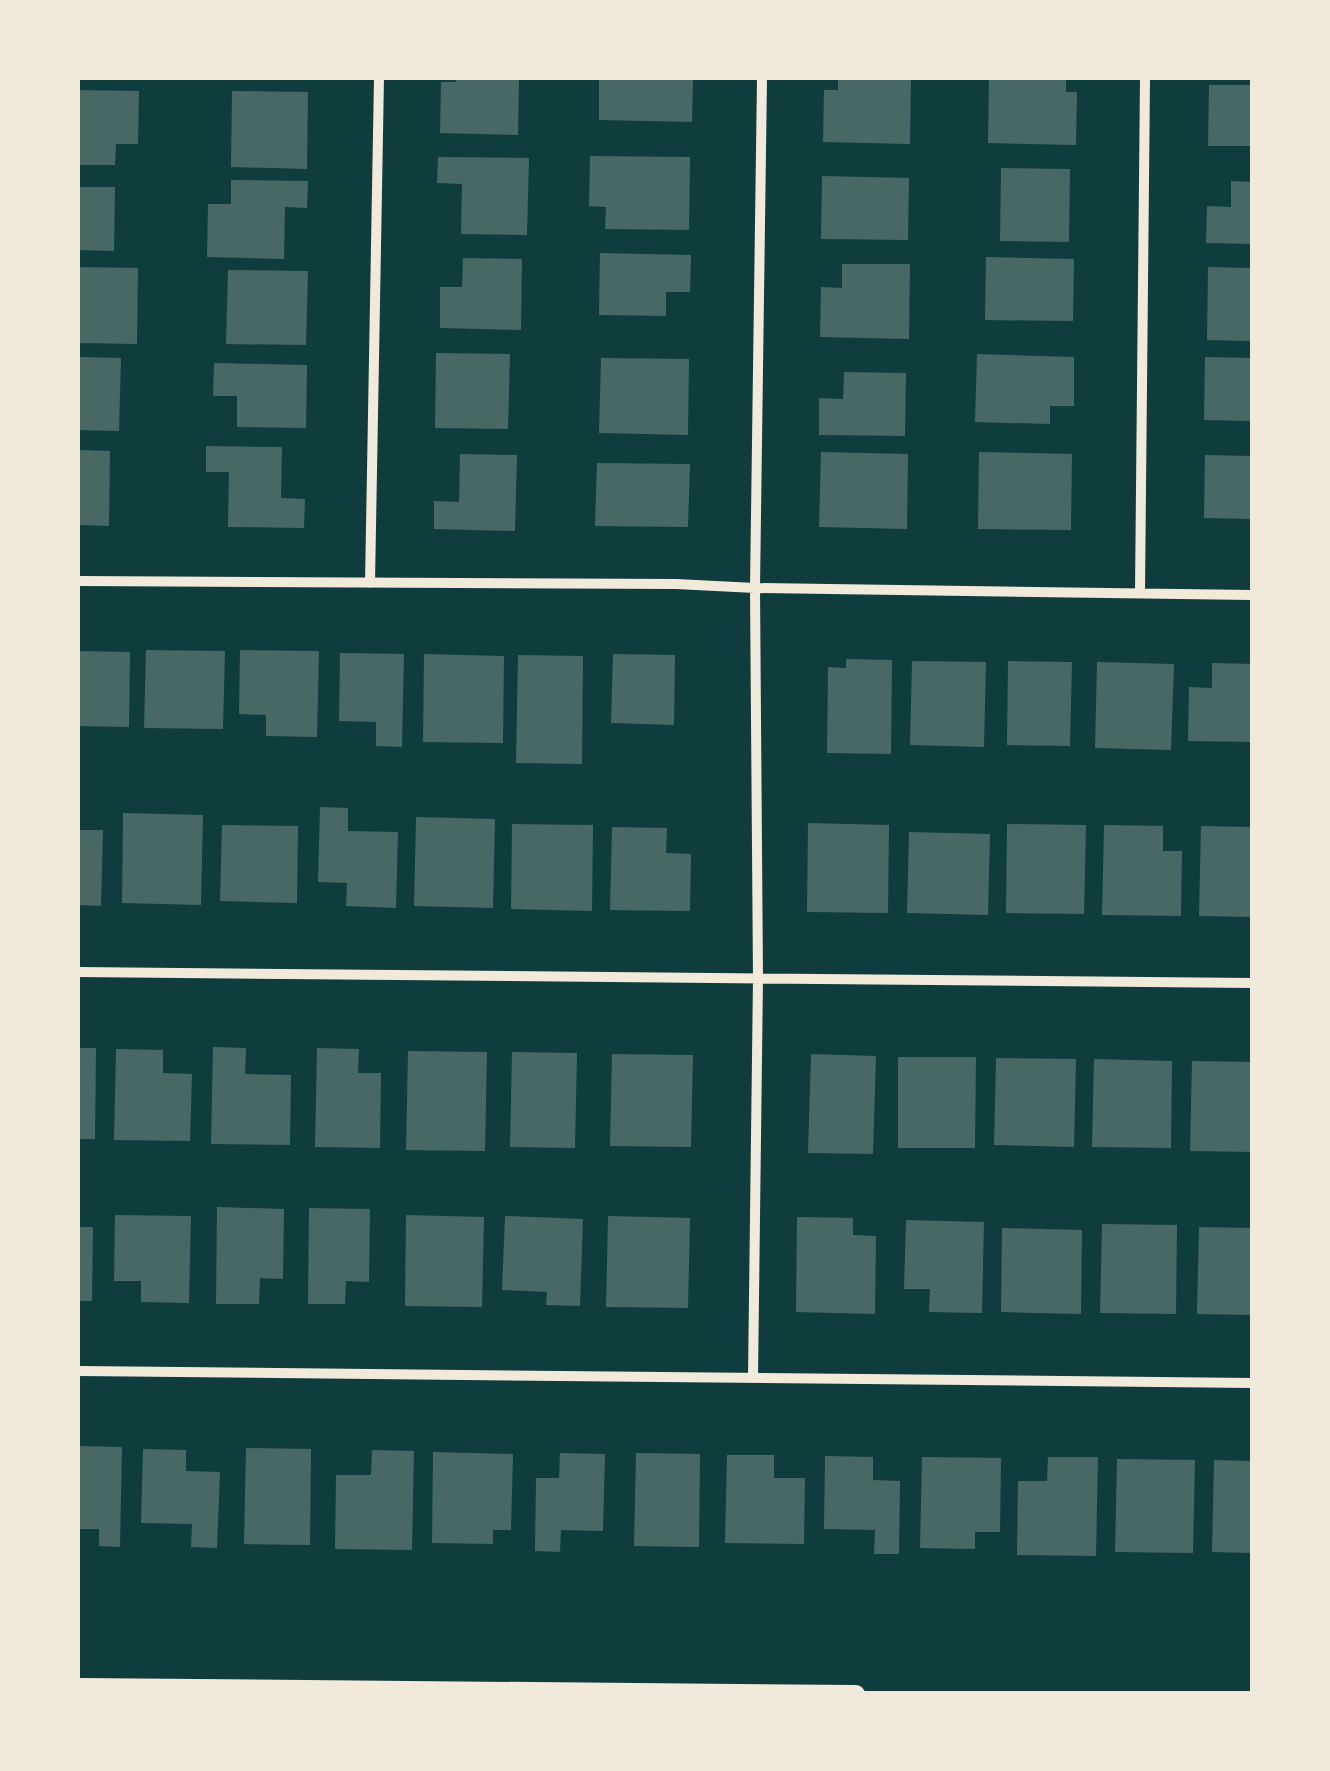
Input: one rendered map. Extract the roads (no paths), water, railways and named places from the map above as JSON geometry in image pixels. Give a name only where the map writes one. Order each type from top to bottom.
[{"type":"street","points":[[370,583],[379,78]]},
{"type":"street","points":[[753,1378],[758,978],[755,588],[762,78]]},
{"type":"street","points":[[1140,592],[1145,78]]},
{"type":"street","points":[[78,582],[676,584],[1252,595]]},
{"type":"street","points":[[78,972],[1252,983]]},
{"type":"street","points":[[78,1371],[1252,1382]]},
{"type":"street","points":[[78,1687],[856,1694]]}]
